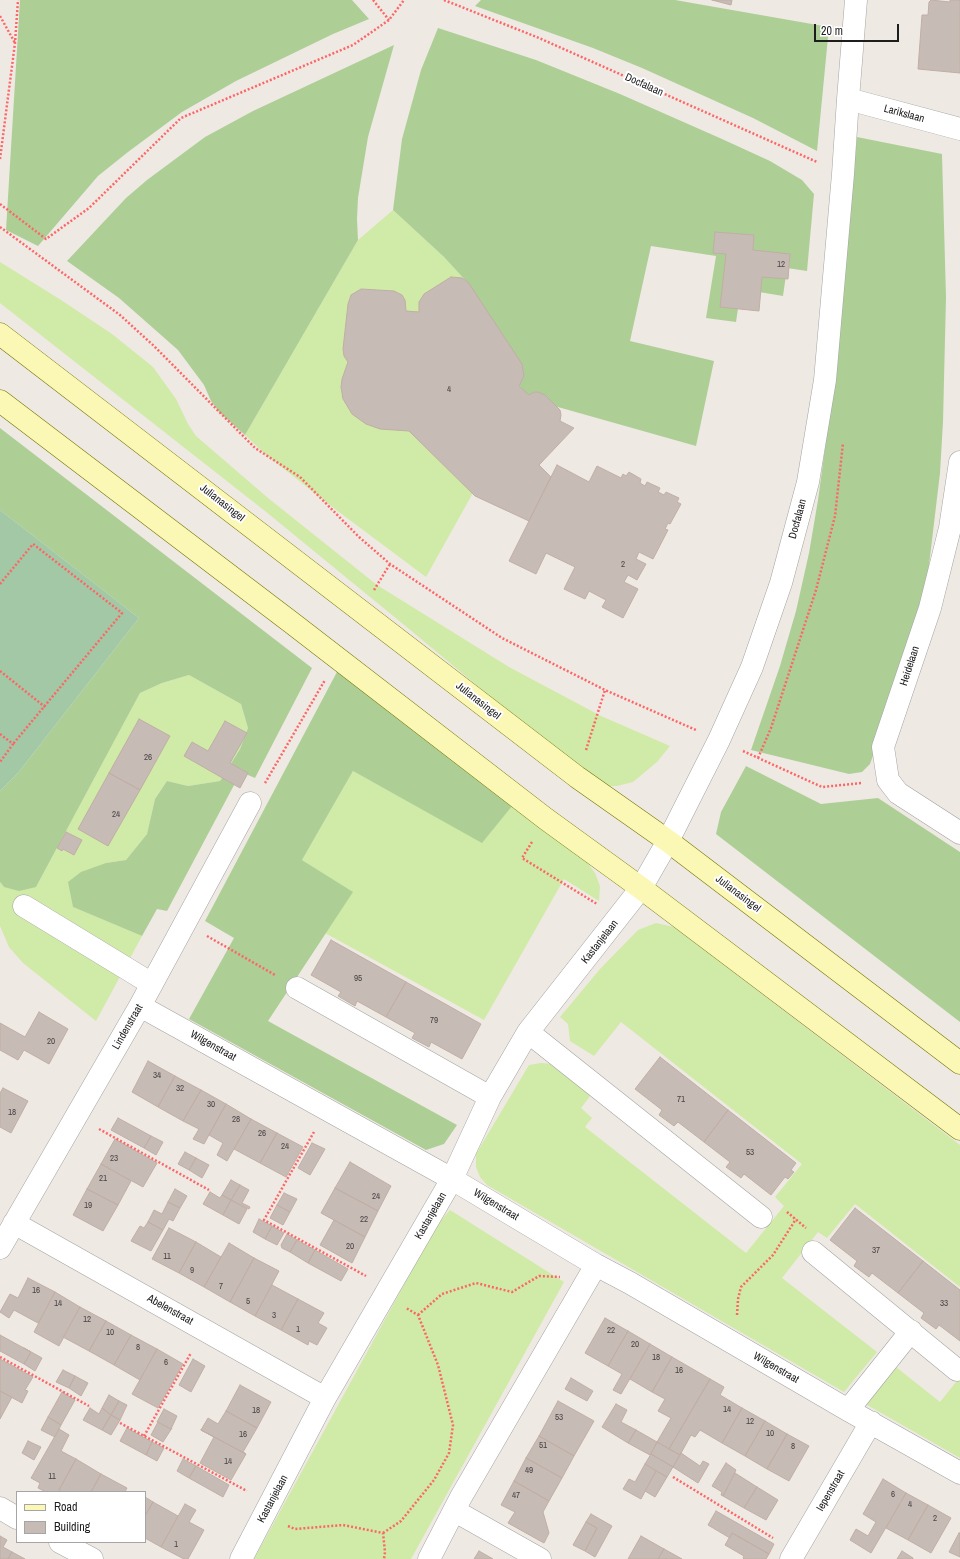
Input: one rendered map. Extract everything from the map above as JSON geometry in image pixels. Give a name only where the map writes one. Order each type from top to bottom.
[{"type":"main road","name":"Julianasingel","points":[[0,334],[578,777],[668,841],[960,1063]]},
{"type":"main road","points":[[0,401],[546,819],[641,888],[960,1128]]},
{"type":"street","name":"Docfalaan","points":[[668,841],[719,740],[752,667],[779,590],[808,482],[825,380],[856,0]]},
{"type":"street","name":"Larikslaan","points":[[848,99],[960,129]]},
{"type":"street","name":"Heidelaan","points":[[888,780],[883,747],[930,608],[950,528],[960,462]]},
{"type":"street","points":[[888,780],[898,793],[960,833]]},
{"type":"street","name":"Lindenstraat","points":[[0,1248],[140,1006],[250,803]]},
{"type":"street","name":"Kastanjelaan","points":[[241,1559],[325,1398],[452,1179],[490,1097],[528,1032],[641,888],[668,841]]},
{"type":"street","points":[[24,906],[152,984]]},
{"type":"street","points":[[297,988],[490,1097]]},
{"type":"street","name":"Wilgenstraat","points":[[140,1006],[452,1179],[593,1272],[729,1341],[960,1474]]},
{"type":"street","points":[[528,1032],[761,1217]]},
{"type":"street","name":"Abelenstraat","points":[[14,1223],[325,1398]]},
{"type":"street","points":[[813,1252],[957,1370]]},
{"type":"street","points":[[429,1559],[465,1490],[593,1272]]},
{"type":"street","points":[[848,1410],[911,1331]]},
{"type":"street","name":"Iepenstraat","points":[[793,1555],[871,1422]]},
{"type":"street","points":[[0,1508],[16,1517]]},
{"type":"street","points":[[455,1511],[540,1559]]},
{"type":"street","points":[[62,1543],[92,1559]]},
{"type":"path","points":[[0,159],[15,43],[18,0]]},
{"type":"path","points":[[374,0],[389,20]]},
{"type":"path","points":[[0,204],[46,239],[89,208],[181,118],[352,45],[389,20],[404,0]]},
{"type":"path","name":"Docfalaan","points":[[444,0],[539,38],[843,174]]},
{"type":"path","points":[[0,16],[15,43]]},
{"type":"path","points":[[0,227],[120,315],[154,346],[255,448],[300,477],[359,537],[390,564],[502,638],[605,690],[822,787],[888,780]]},
{"type":"path","points":[[0,584],[33,544],[122,613],[13,744],[0,762]]},
{"type":"path","points":[[361,610],[390,564]]},
{"type":"path","points":[[250,803],[262,788],[337,658]]},
{"type":"path","points":[[0,671],[45,707]]},
{"type":"path","points":[[0,734],[13,744]]},
{"type":"path","points":[[185,923],[297,988]]},
{"type":"path","points":[[120,1423],[267,1510],[295,1529],[343,1525],[383,1533],[401,1521],[434,1480],[449,1453],[453,1425],[438,1365],[418,1315],[387,1293],[264,1220],[326,1109]]},
{"type":"path","points":[[76,1116],[209,1190]]},
{"type":"path","points":[[761,1217],[773,1201],[822,1240],[813,1252]]},
{"type":"path","points":[[729,1341],[736,1326],[738,1299],[742,1287],[773,1255],[796,1220]]},
{"type":"path","points":[[418,1315],[442,1294],[476,1283],[512,1292],[539,1276],[593,1272]]},
{"type":"path","points":[[144,1436],[204,1330]]},
{"type":"path","points":[[0,1357],[89,1406]]},
{"type":"path","points":[[673,1477],[793,1555]]},
{"type":"path","points":[[383,1533],[386,1552],[384,1559]]},
{"type":"green space","points":[[20,0],[352,0],[369,19],[333,34],[236,81],[182,112],[98,176],[38,246],[6,230]]},
{"type":"green space","points":[[481,0],[675,0],[829,27],[817,151],[753,118],[642,68],[593,48],[475,6]]},
{"type":"green space","points":[[438,28],[536,60],[620,94],[722,139],[770,161],[802,180],[814,194],[807,271],[787,268],[783,296],[741,289],[736,322],[706,318],[716,256],[651,246],[630,341],[714,361],[696,446],[526,398],[467,282],[444,257],[393,210],[402,139],[421,70]]},
{"type":"green space","points":[[394,45],[368,137],[358,198],[358,240],[245,435],[220,413],[211,401],[204,385],[178,350],[119,298],[67,261],[126,198],[147,180],[205,137],[253,111]]},
{"type":"green space","points":[[857,137],[942,154],[946,297],[943,422],[940,473],[927,582],[903,672],[870,764],[862,772],[849,774],[751,750],[780,666],[796,611],[809,553],[818,500],[833,389]]},
{"type":"green space","points":[[393,210],[444,257],[467,282],[526,398],[426,577],[335,509],[265,454],[245,435],[358,240]]},
{"type":"green space","points":[[0,262],[112,334],[153,367],[176,399],[188,424],[196,436],[268,498],[377,585],[509,667],[601,716],[670,746],[657,762],[633,782],[617,786],[601,786],[576,768],[265,511],[0,303]]},
{"type":"green space","points":[[0,428],[312,668],[255,778],[241,772],[167,911],[157,909],[142,936],[73,907],[68,882],[81,872],[106,863],[126,860],[147,834],[155,799],[167,781],[188,786],[220,781],[240,749],[248,728],[241,704],[189,675],[162,683],[140,693],[36,887],[19,891],[4,887],[0,882],[0,791],[18,773],[139,618],[0,510]]},
{"type":"green space","points":[[0,510],[139,618],[18,773],[0,791]]},
{"type":"green space","points":[[338,670],[513,805],[482,843],[353,771],[302,860],[353,892],[268,1021],[457,1125],[444,1144],[426,1150],[189,1019],[234,938],[205,921]]},
{"type":"green space","points":[[189,675],[241,704],[248,728],[240,749],[220,781],[188,786],[167,781],[155,799],[147,834],[126,860],[106,863],[73,907],[142,936],[96,1021],[23,963],[9,947],[0,926],[0,882],[4,887],[36,887],[140,693],[162,683]]},
{"type":"green space","points":[[746,766],[821,804],[878,798],[960,852],[960,1022],[716,834],[721,812]]},
{"type":"green space","points":[[353,771],[482,842],[513,805],[583,857],[595,873],[600,886],[599,901],[564,879],[484,1020],[325,933],[352,892],[302,860]]},
{"type":"green space","points":[[656,923],[674,927],[960,1145],[960,1287],[855,1204],[827,1238],[818,1232],[782,1278],[877,1352],[844,1392],[487,1185],[480,1177],[476,1167],[476,1154],[529,1065],[541,1063],[552,1064],[591,1095],[581,1108],[592,1118],[585,1127],[746,1253],[784,1206],[775,1197],[802,1164],[621,1022],[594,1056],[570,1041],[568,1024],[560,1017],[600,969],[638,930]]},
{"type":"green space","points":[[450,1210],[564,1282],[411,1559],[254,1559],[436,1226]]},
{"type":"green space","points":[[896,1367],[940,1402],[960,1377],[960,1458],[862,1402]]},
{"type":"building","points":[[712,0],[732,0],[731,5]]},
{"type":"building","points":[[931,0],[950,2],[950,0],[960,0],[960,73],[918,69],[922,15],[928,15],[929,2]]},
{"type":"building","points":[[715,232],[754,235],[753,250],[790,254],[788,279],[762,277],[759,311],[720,307],[726,254],[713,253]]},
{"type":"building","points":[[451,277],[462,278],[468,282],[522,364],[524,376],[519,386],[529,395],[534,392],[538,392],[545,395],[560,410],[560,421],[574,428],[539,465],[551,477],[529,521],[475,496],[409,431],[380,429],[366,424],[352,414],[343,399],[341,387],[342,379],[348,362],[344,356],[343,349],[348,304],[351,295],[361,289],[394,291],[402,295],[405,300],[406,311],[419,312],[419,302],[424,294]]},
{"type":"building","points":[[557,465],[589,482],[597,466],[621,478],[623,474],[626,476],[629,472],[641,479],[640,483],[645,486],[647,482],[660,488],[658,492],[664,495],[666,492],[679,498],[677,502],[681,504],[670,524],[668,523],[665,529],[668,530],[653,559],[639,552],[636,559],[646,564],[637,580],[628,575],[624,582],[638,589],[623,618],[602,607],[606,600],[589,591],[585,599],[564,589],[575,567],[573,566],[546,553],[536,574],[509,561]]},
{"type":"building","points":[[139,719],[170,736],[140,790],[109,773]]},
{"type":"building","points":[[225,721],[247,733],[230,763],[248,773],[240,788],[184,756],[192,742],[208,751]]},
{"type":"building","points":[[109,773],[140,790],[108,846],[78,829]]},
{"type":"building","points":[[66,832],[82,840],[74,855],[63,849],[62,851],[57,848]]},
{"type":"building","points":[[331,940],[406,982],[386,1017],[357,1001],[355,1006],[338,996],[341,992],[311,975]]},
{"type":"building","points":[[406,982],[481,1024],[462,1059],[431,1042],[429,1047],[412,1038],[415,1033],[386,1017]]},
{"type":"building","points":[[39,1012],[68,1029],[49,1064],[24,1050],[18,1060],[0,1050],[0,1023],[25,1037]]},
{"type":"building","points":[[660,1057],[728,1110],[704,1142],[678,1122],[674,1126],[659,1115],[662,1110],[635,1089]]},
{"type":"building","points":[[148,1061],[175,1076],[158,1107],[132,1092]]},
{"type":"building","points":[[175,1076],[201,1090],[183,1121],[158,1107]]},
{"type":"building","points":[[3,1088],[28,1101],[11,1133],[0,1127],[0,1093]]},
{"type":"building","points":[[201,1090],[226,1104],[204,1144],[193,1139],[199,1129],[183,1121]]},
{"type":"building","points":[[226,1104],[251,1119],[227,1161],[217,1155],[223,1143],[209,1135]]},
{"type":"building","points":[[728,1110],[796,1163],[791,1170],[794,1172],[788,1179],[785,1177],[771,1195],[744,1174],[741,1178],[726,1167],[730,1162],[704,1142]]},
{"type":"building","points":[[118,1118],[151,1136],[144,1148],[111,1130]]},
{"type":"building","points":[[251,1119],[277,1133],[260,1163],[234,1149]]},
{"type":"building","points":[[277,1133],[303,1147],[286,1177],[260,1163]]},
{"type":"building","points":[[151,1136],[163,1142],[156,1155],[144,1148]]},
{"type":"building","points":[[115,1139],[157,1163],[143,1187],[101,1164]]},
{"type":"building","points":[[312,1143],[325,1149],[310,1175],[298,1168]]},
{"type":"building","points":[[185,1152],[196,1158],[189,1170],[178,1164]]},
{"type":"building","points":[[196,1158],[209,1165],[202,1178],[189,1170]]},
{"type":"building","points":[[350,1162],[391,1186],[378,1211],[335,1188]]},
{"type":"building","points":[[101,1164],[131,1181],[118,1205],[87,1189]]},
{"type":"building","points":[[231,1180],[240,1185],[231,1200],[222,1195]]},
{"type":"building","points":[[240,1185],[249,1190],[242,1203],[250,1207],[249,1209],[231,1200]]},
{"type":"building","points":[[335,1188],[378,1211],[365,1237],[321,1213]]},
{"type":"building","points":[[87,1189],[118,1205],[103,1231],[73,1215]]},
{"type":"building","points":[[175,1189],[187,1196],[180,1208],[168,1202]]},
{"type":"building","points":[[210,1192],[220,1198],[222,1195],[231,1200],[223,1215],[203,1204]]},
{"type":"building","points":[[284,1193],[297,1199],[290,1212],[277,1205]]},
{"type":"building","points":[[231,1200],[247,1209],[239,1224],[223,1215]]},
{"type":"building","points":[[168,1202],[180,1208],[173,1221],[169,1219],[163,1230],[148,1222],[154,1210],[162,1214]]},
{"type":"building","points":[[277,1205],[290,1212],[283,1225],[270,1218]]},
{"type":"building","points":[[855,1208],[923,1261],[898,1293],[872,1273],[869,1277],[854,1266],[857,1261],[830,1240]]},
{"type":"building","points":[[259,1219],[272,1226],[265,1239],[253,1232]]},
{"type":"building","points":[[334,1220],[365,1237],[352,1263],[320,1245]]},
{"type":"building","points":[[148,1222],[163,1230],[151,1251],[131,1241],[140,1226],[144,1228]]},
{"type":"building","points":[[272,1226],[284,1233],[277,1245],[265,1239]]},
{"type":"building","points":[[169,1228],[196,1242],[179,1273],[152,1259]]},
{"type":"building","points":[[287,1234],[297,1240],[290,1252],[282,1248],[281,1245]]},
{"type":"building","points":[[297,1240],[315,1250],[308,1263],[290,1252]]},
{"type":"building","points":[[196,1242],[221,1257],[204,1287],[179,1273]]},
{"type":"building","points":[[229,1243],[254,1258],[230,1302],[204,1287]]},
{"type":"building","points":[[315,1250],[348,1269],[341,1281],[308,1263]]},
{"type":"building","points":[[254,1258],[279,1271],[255,1316],[230,1302]]},
{"type":"building","points":[[923,1261],[960,1290],[960,1341],[939,1325],[936,1329],[921,1318],[924,1313],[898,1293]]},
{"type":"building","points":[[28,1278],[55,1292],[38,1323],[14,1310],[9,1318],[0,1312],[10,1294],[18,1298]]},
{"type":"building","points":[[272,1285],[298,1299],[281,1330],[255,1316]]},
{"type":"building","points":[[55,1292],[80,1307],[59,1346],[34,1332]]},
{"type":"building","points":[[298,1299],[324,1313],[318,1323],[327,1328],[317,1345],[309,1341],[308,1345],[281,1330]]},
{"type":"building","points":[[80,1307],[106,1321],[89,1351],[63,1337]]},
{"type":"building","points":[[605,1318],[628,1331],[608,1366],[585,1353]]},
{"type":"building","points":[[106,1321],[131,1335],[114,1365],[89,1351]]},
{"type":"building","points":[[628,1331],[650,1344],[621,1394],[613,1390],[622,1374],[608,1366]]},
{"type":"building","points":[[0,1335],[31,1352],[24,1364],[0,1351]]},
{"type":"building","points":[[131,1335],[157,1349],[140,1380],[114,1365]]},
{"type":"building","points":[[650,1344],[672,1357],[652,1392],[630,1379]]},
{"type":"building","points":[[24,1348],[42,1358],[35,1371],[24,1364],[31,1352]]},
{"type":"building","points":[[157,1349],[183,1364],[158,1408],[132,1394]]},
{"type":"building","points":[[672,1357],[710,1379],[669,1449],[657,1442],[671,1418],[658,1411],[665,1399],[652,1392]]},
{"type":"building","points":[[0,1359],[33,1377],[25,1390],[28,1391],[22,1403],[0,1391]]},
{"type":"building","points":[[193,1359],[205,1366],[191,1392],[179,1385]]},
{"type":"building","points":[[63,1370],[75,1376],[69,1388],[56,1382]]},
{"type":"building","points":[[75,1376],[88,1383],[81,1396],[69,1388]]},
{"type":"building","points":[[571,1378],[593,1391],[587,1401],[565,1389]]},
{"type":"building","points":[[710,1379],[724,1387],[720,1395],[742,1408],[722,1443],[700,1430],[695,1437],[691,1435],[680,1455],[669,1449]]},
{"type":"building","points":[[240,1385],[271,1402],[257,1428],[226,1411]]},
{"type":"building","points":[[0,1391],[12,1397],[0,1419]]},
{"type":"building","points":[[62,1392],[75,1400],[61,1425],[48,1417]]},
{"type":"building","points":[[109,1395],[119,1401],[111,1415],[102,1408]]},
{"type":"building","points":[[119,1401],[127,1405],[120,1420],[111,1415]]},
{"type":"building","points":[[558,1401],[594,1421],[574,1456],[539,1436]]},
{"type":"building","points":[[616,1404],[627,1410],[621,1422],[636,1430],[628,1443],[602,1427]]},
{"type":"building","points":[[90,1408],[99,1414],[102,1408],[111,1415],[102,1430],[83,1420]]},
{"type":"building","points":[[742,1408],[765,1421],[745,1456],[722,1443]]},
{"type":"building","points":[[164,1409],[177,1416],[171,1429],[157,1422]]},
{"type":"building","points":[[226,1411],[257,1428],[243,1452],[246,1454],[201,1430],[208,1418],[218,1424]]},
{"type":"building","points":[[111,1415],[120,1420],[111,1435],[102,1430]]},
{"type":"building","points":[[48,1417],[61,1425],[55,1437],[41,1430]]},
{"type":"building","points":[[765,1421],[787,1434],[767,1469],[745,1456]]},
{"type":"building","points":[[158,1422],[171,1429],[172,1428],[163,1442],[151,1435]]},
{"type":"building","points":[[127,1428],[152,1442],[146,1455],[120,1441]]},
{"type":"building","points":[[59,1429],[69,1435],[61,1451],[76,1459],[59,1491],[44,1491],[38,1488],[40,1483],[31,1478]]},
{"type":"building","points":[[201,1430],[246,1454],[231,1480],[200,1463],[214,1437]]},
{"type":"building","points":[[636,1430],[657,1442],[650,1455],[628,1443]]},
{"type":"building","points":[[787,1434],[809,1446],[789,1481],[767,1469]]},
{"type":"building","points":[[539,1436],[574,1456],[562,1478],[526,1458]]},
{"type":"building","points":[[28,1441],[41,1447],[34,1460],[22,1453]]},
{"type":"building","points":[[152,1442],[164,1448],[157,1461],[146,1455]]},
{"type":"building","points":[[657,1442],[680,1455],[673,1467],[651,1454]]},
{"type":"building","points":[[681,1453],[700,1466],[703,1461],[709,1464],[698,1483],[673,1467]]},
{"type":"building","points":[[651,1454],[673,1467],[667,1477],[645,1464]]},
{"type":"building","points":[[526,1458],[562,1478],[549,1501],[514,1481]]},
{"type":"building","points":[[76,1459],[101,1474],[92,1491],[59,1490]]},
{"type":"building","points":[[183,1459],[196,1466],[189,1478],[177,1471]]},
{"type":"building","points":[[726,1463],[736,1470],[723,1496],[721,1495],[722,1492],[712,1486]]},
{"type":"building","points":[[645,1464],[656,1471],[641,1499],[623,1489],[629,1479],[635,1482]]},
{"type":"building","points":[[196,1466],[229,1485],[223,1497],[189,1478]]},
{"type":"building","points":[[656,1471],[667,1477],[655,1497],[645,1491]]},
{"type":"building","points":[[735,1473],[757,1487],[744,1508],[723,1496]]},
{"type":"building","points":[[101,1474],[127,1488],[126,1491],[92,1491]]},
{"type":"building","points":[[883,1479],[906,1493],[871,1553],[850,1540],[856,1529],[868,1536],[876,1522],[863,1514]]},
{"type":"building","points":[[514,1481],[549,1501],[543,1512],[549,1533],[544,1543],[508,1523],[515,1512],[501,1505]]},
{"type":"building","points":[[757,1487],[778,1500],[766,1520],[744,1508]]},
{"type":"building","points":[[906,1493],[928,1505],[908,1540],[886,1528]]},
{"type":"building","points":[[146,1498],[153,1502],[146,1514]]},
{"type":"building","points":[[153,1502],[178,1516],[161,1547],[146,1539],[146,1514]]},
{"type":"building","points":[[185,1504],[196,1510],[189,1522],[204,1530],[188,1559],[184,1559],[161,1547]]},
{"type":"building","points":[[928,1505],[951,1518],[931,1553],[908,1540]]},
{"type":"building","points":[[716,1511],[774,1544],[769,1554],[732,1533],[730,1538],[708,1525]]},
{"type":"building","points":[[591,1514],[612,1526],[595,1557],[585,1551],[597,1528],[586,1522]]},
{"type":"building","points":[[586,1522],[597,1528],[585,1551],[573,1545]]},
{"type":"building","points":[[732,1533],[769,1554],[766,1559],[744,1559],[744,1556],[725,1545]]},
{"type":"building","points":[[960,1533],[960,1557],[949,1552]]},
{"type":"building","points":[[0,1536],[7,1540],[3,1547],[12,1552],[8,1559],[0,1559]]},
{"type":"building","points":[[641,1536],[664,1549],[658,1559],[628,1559]]},
{"type":"building","points":[[664,1549],[682,1559],[658,1559]]},
{"type":"building","points":[[479,1551],[493,1559],[474,1559]]},
{"type":"building","points":[[902,1551],[913,1558],[913,1559],[897,1559]]},
{"type":"building","points":[[12,1552],[25,1559],[8,1559]]}]
